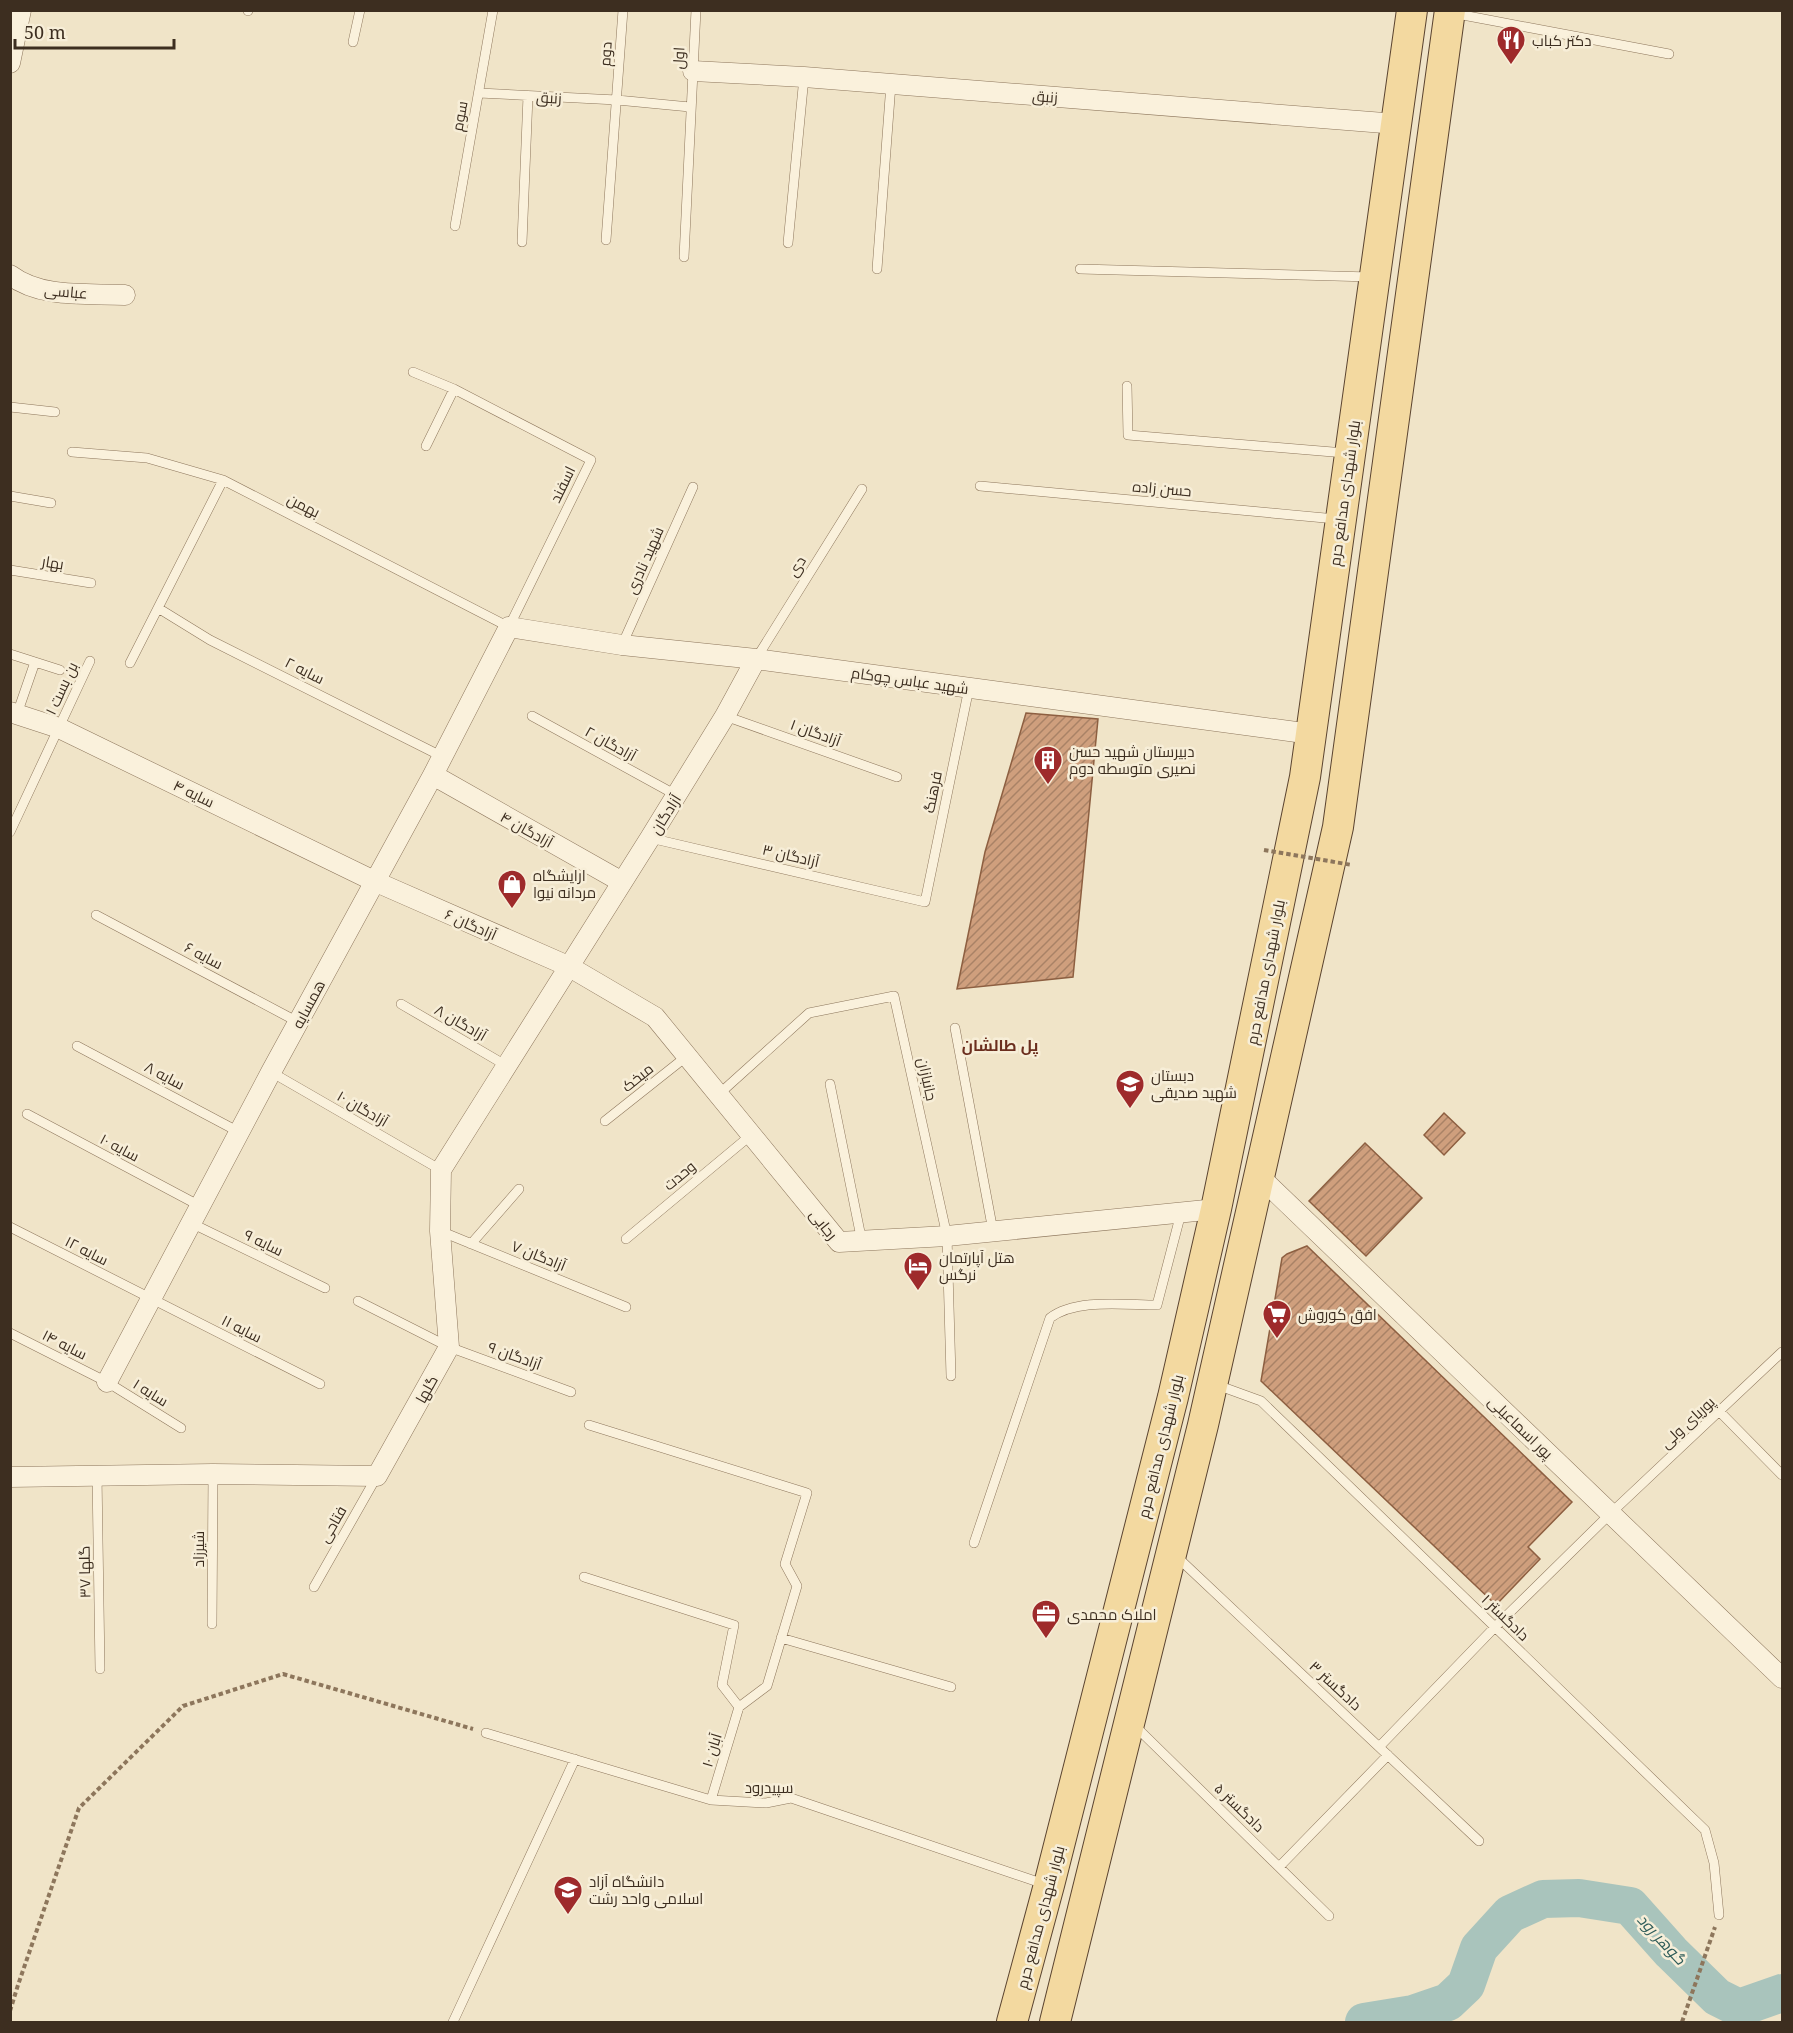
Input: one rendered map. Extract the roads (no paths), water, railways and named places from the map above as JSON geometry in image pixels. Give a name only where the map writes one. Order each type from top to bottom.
[{"type":"main road","name":"بلوار شهدای مدافع حرم","points":[[1012,2022],[1173,1397],[1216,1209],[1305,777],[1412,10]]},
{"type":"main road","points":[[1055,2022],[1212,1383],[1338,827],[1450,12]]},
{"type":"street","points":[[10,63],[14,31],[21,10]]},
{"type":"street","name":"زنبق","points":[[693,71],[804,77],[1397,124]]},
{"type":"street","name":"عباسی","points":[[10,275],[20,282],[46,291],[125,295]]},
{"type":"street","name":"شهید عباس چوکام","points":[[509,627],[622,645],[756,659],[1311,734]]},
{"type":"street","name":"همسایه","points":[[106,1382],[509,627]]},
{"type":"street","name":"آزادگان","points":[[568,966],[725,716],[756,659]]},
{"type":"street","name":"سایه ۴","points":[[14,713],[59,728],[374,881]]},
{"type":"street","name":"آزادگان ۴","points":[[432,775],[622,882]]},
{"type":"street","name":"آزادگان ۶","points":[[374,881],[568,966]]},
{"type":"street","points":[[449,1347],[440,1232],[441,1170],[568,966]]},
{"type":"street","name":"رجایی","points":[[568,966],[655,1017],[839,1242],[993,1232],[1216,1209]]},
{"type":"street","name":"پور اسماعیلی","points":[[1259,1176],[1782,1678]]},
{"type":"street","name":"گلها","points":[[377,1476],[449,1347]]},
{"type":"street","points":[[10,1477],[213,1474],[377,1476]]},
{"type":"lane","points":[[352,42],[360,10]]},
{"type":"lane","name":"سوم","points":[[455,226],[493,10]]},
{"type":"lane","name":"دوم","points":[[606,240],[623,10]]},
{"type":"lane","name":"اول","points":[[684,257],[696,10]]},
{"type":"lane","points":[[1450,12],[1669,54]]},
{"type":"lane","points":[[788,243],[804,77]]},
{"type":"lane","points":[[877,268],[891,84]]},
{"type":"lane","name":"زنبق","points":[[478,93],[617,100],[690,107]]},
{"type":"lane","points":[[522,242],[528,96]]},
{"type":"lane","points":[[1080,268],[1375,277]]},
{"type":"lane","name":"اسفند","points":[[413,372],[454,389],[591,460],[509,627]]},
{"type":"lane","points":[[1127,386],[1128,435],[1350,453]]},
{"type":"lane","points":[[426,446],[454,389]]},
{"type":"lane","points":[[10,407],[55,412]]},
{"type":"lane","name":"بهمن","points":[[72,452],[147,458],[223,480],[509,627]]},
{"type":"lane","points":[[130,663],[223,480]]},
{"type":"lane","name":"حسن زاده","points":[[980,486],[1341,519]]},
{"type":"lane","name":"شهید نادری","points":[[622,645],[693,487]]},
{"type":"lane","name":"دی","points":[[756,659],[862,489]]},
{"type":"lane","points":[[10,496],[51,503]]},
{"type":"lane","name":"بهار","points":[[10,570],[91,583]]},
{"type":"lane","name":"سایه ۲","points":[[158,608],[210,640],[441,756]]},
{"type":"lane","points":[[10,654],[60,670]]},
{"type":"lane","name":"بن بست ۱","points":[[10,832],[90,661]]},
{"type":"lane","points":[[14,713],[35,662]]},
{"type":"lane","name":"فرهنگ","points":[[925,902],[969,688]]},
{"type":"lane","name":"آزادگان ۲","points":[[532,716],[676,795]]},
{"type":"lane","name":"آزادگان ۱","points":[[725,716],[897,777]]},
{"type":"lane","name":"آزادگان ۳","points":[[650,838],[925,902]]},
{"type":"lane","name":"سایه ۶","points":[[96,915],[298,1022]]},
{"type":"lane","name":"جانبازان","points":[[718,1095],[808,1013],[894,996],[947,1236],[951,1376]]},
{"type":"lane","name":"آزادگان ۸","points":[[401,1004],[507,1066]]},
{"type":"lane","points":[[955,1028],[993,1232]]},
{"type":"lane","name":"سایه ۸","points":[[77,1046],[239,1132]]},
{"type":"lane","name":"میخک","points":[[605,1121],[687,1056]]},
{"type":"lane","name":"آزادگان ۱۰","points":[[271,1072],[441,1170]]},
{"type":"lane","points":[[830,1084],[862,1242]]},
{"type":"lane","name":"سایه ۱۰","points":[[27,1114],[195,1214]]},
{"type":"lane","name":"وحدت","points":[[626,1239],[751,1135]]},
{"type":"lane","points":[[471,1244],[519,1190]]},
{"type":"lane","name":"سایه ۹","points":[[195,1214],[325,1288]]},
{"type":"lane","points":[[974,1543],[1050,1318],[1060,1310],[1076,1306],[1157,1305],[1181,1214]]},
{"type":"lane","name":"سایه ۱۲","points":[[10,1227],[150,1299]]},
{"type":"lane","name":"آزادگان ۷","points":[[440,1232],[626,1307]]},
{"type":"lane","name":"سایه ۱۱","points":[[150,1299],[320,1384]]},
{"type":"lane","name":"آزادگان ۹","points":[[358,1301],[449,1347],[572,1392]]},
{"type":"lane","name":"سایه ۱۴","points":[[10,1333],[106,1382]]},
{"type":"lane","name":"پوریای ولی","points":[[1379,1747],[1495,1627],[1782,1352]]},
{"type":"lane","name":"سایه ۱","points":[[106,1382],[181,1428]]},
{"type":"lane","name":"دادگستر ۱","points":[[1212,1383],[1261,1401],[1705,1830],[1714,1863],[1719,1915]]},
{"type":"lane","points":[[1720,1412],[1782,1475]]},
{"type":"lane","points":[[584,1577],[734,1625],[722,1684],[739,1707],[767,1686],[797,1586],[784,1564],[807,1493],[589,1425]]},
{"type":"lane","name":"شیرزاد","points":[[212,1624],[213,1474]]},
{"type":"lane","name":"گلها ۳۷","points":[[97,1475],[100,1669]]},
{"type":"lane","name":"فتاحی","points":[[314,1587],[377,1476]]},
{"type":"lane","name":"دادگستر ۳","points":[[1172,1551],[1479,1841]]},
{"type":"lane","points":[[781,1638],[951,1687]]},
{"type":"lane","name":"آبان ۱۰","points":[[711,1800],[739,1707]]},
{"type":"lane","name":"دادگستر ۵","points":[[1129,1720],[1329,1916]]},
{"type":"lane","name":"سپیدرود","points":[[486,1733],[711,1800],[766,1803],[791,1798],[1049,1885]]},
{"type":"lane","points":[[1279,1866],[1388,1755]]},
{"type":"lane","points":[[453,2022],[575,1760]]},
{"type":"waterway","name":"گوهر رود","points":[[1364,2022],[1413,2014],[1448,2002],[1466,1985],[1479,1948],[1510,1914],[1543,1899],[1579,1898],[1630,1906],[1671,1952],[1717,1997],[1739,2008],[1782,1993]]},
{"type":"place","name":"دکتر کباب","points":[[1511,66]]},
{"type":"place","name":"دبیرستان شهید حسن نصیری متوسطه دوم","points":[[1048,786]]},
{"type":"place","name":"ارایشگاه مردانه نیوا","points":[[512,910]]},
{"type":"place","name":"دبستان شهید صدیقی","points":[[1130,1110]]},
{"type":"place","name":"هتل آپارتمان نرگس","points":[[918,1292]]},
{"type":"place","name":"افق کوروش","points":[[1277,1340]]},
{"type":"place","name":"املاک محمدی","points":[[1046,1640]]},
{"type":"place","name":"دانشگاه آزاد اسلامی واحد رشت","points":[[568,1916]]},
{"type":"district","name":"پل طالشان","points":[[1000,1045]]}]
